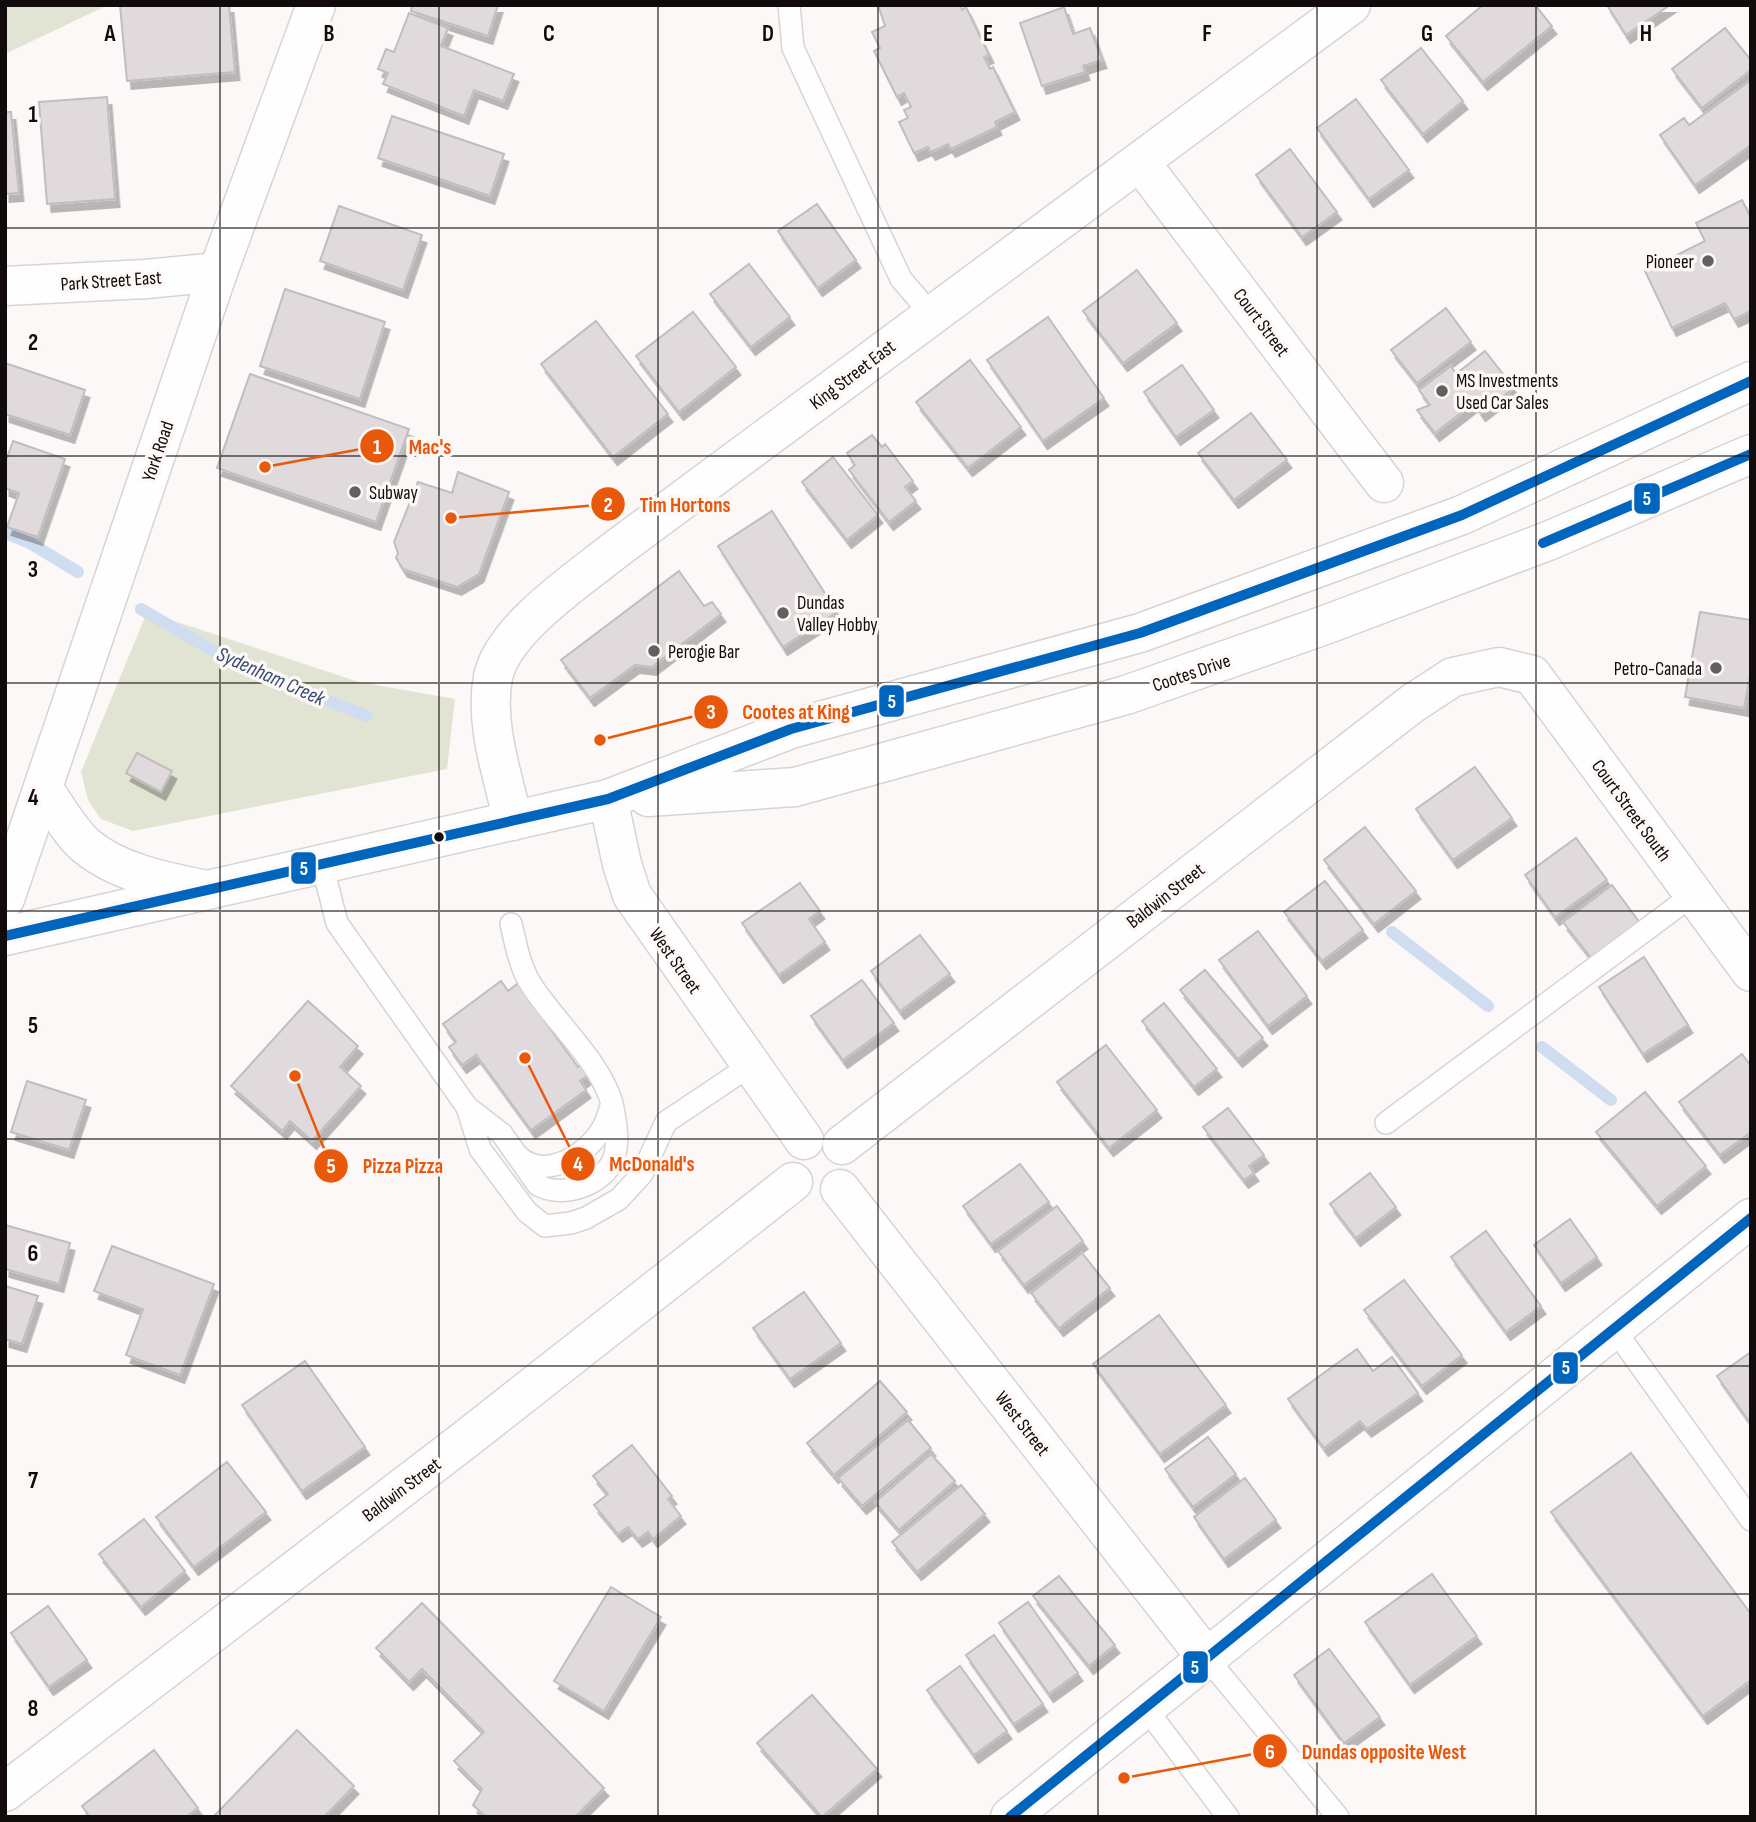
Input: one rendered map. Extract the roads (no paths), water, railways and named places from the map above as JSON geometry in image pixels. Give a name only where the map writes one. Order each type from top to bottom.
[{"type":"street","name":"York Road","points":[[5,899],[218,272],[316,5]]},
{"type":"street","name":"King Street East","points":[[513,821],[493,727],[491,691],[498,664],[527,621],[615,550],[1351,5]]},
{"type":"street","name":"Court Street","points":[[1140,162],[1384,483]]},
{"type":"street","name":"Park Street East","points":[[5,286],[146,279],[218,272]]},
{"type":"street","name":"Cootes Drive","points":[[5,936],[608,799],[791,729],[1140,633],[1462,515],[1751,381]]},
{"type":"street","name":"Cootes Drive","points":[[608,799],[795,787],[1126,695],[1325,625],[1548,541],[1751,454]]},
{"type":"street","name":"Court Street South","points":[[1499,667],[1532,675],[1751,972]]},
{"type":"street","name":"Baldwin Street","points":[[842,1145],[1413,703],[1453,677],[1499,667]]},
{"type":"street","points":[[43,788],[84,844],[113,864],[168,882],[211,891]]},
{"type":"street","name":"West Street","points":[[608,799],[622,864],[632,895],[804,1140]]},
{"type":"street","points":[[823,1135],[842,1145],[848,1154],[850,1167],[840,1189],[820,1197],[800,1190],[793,1182],[789,1170],[789,1159],[794,1147],[813,1136],[823,1135]]},
{"type":"street","name":"Baldwin Street","points":[[5,1792],[466,1439],[793,1182]]},
{"type":"street","name":"West Street","points":[[840,1189],[1206,1657]]},
{"type":"street","points":[[1010,1817],[1751,1218]]},
{"type":"lane","points":[[789,5],[793,48],[901,279],[932,315]]},
{"type":"lane","points":[[322,864],[337,923],[467,1107],[480,1149],[527,1212],[545,1226],[558,1226],[586,1219],[618,1199],[642,1174],[666,1122],[751,1065]]},
{"type":"lane","points":[[1386,1123],[1694,894]]},
{"type":"lane","points":[[467,1107],[502,1133],[533,1178],[545,1189],[561,1192],[585,1184],[604,1172],[613,1158],[617,1140],[612,1103],[603,1080],[531,985],[511,925]]},
{"type":"lane","points":[[518,1156],[530,1165],[539,1167],[552,1166],[578,1154],[602,1131],[612,1103]]},
{"type":"lane","points":[[1614,1329],[1751,1520]]},
{"type":"lane","points":[[1206,1657],[1338,1817]]},
{"type":"lane","points":[[1144,1706],[1228,1817]]},
{"type":"waterway","name":"Sydenham Creek","points":[[5,533],[30,543],[78,572]]},
{"type":"waterway","name":"Sydenham Creek","points":[[141,609],[238,665],[367,716]]},
{"type":"waterway","name":"Sydenham Creek","points":[[1392,932],[1488,1006]]},
{"type":"waterway","name":"Sydenham Creek","points":[[1542,1047],[1611,1100]]},
{"type":"place","name":"Pioneer","points":[[1708,261]]},
{"type":"place","name":"MS Investments Used Car Sales","points":[[1442,391]]},
{"type":"place","name":"Mac's","points":[[265,467]]},
{"type":"place","name":"Subway","points":[[355,492]]},
{"type":"place","name":"Tim Hortons","points":[[451,518]]},
{"type":"place","name":"Dundas Valley Hobby","points":[[783,613]]},
{"type":"place","name":"Perogie Bar","points":[[654,651]]},
{"type":"place","name":"Petro-Canada","points":[[1716,668]]},
{"type":"place","name":"Cootes at King","points":[[600,740]]},
{"type":"place","name":"McDonald's","points":[[525,1058]]},
{"type":"place","name":"Pizza Pizza","points":[[295,1076]]},
{"type":"place","name":"Dundas opposite West","points":[[1124,1778]]}]
